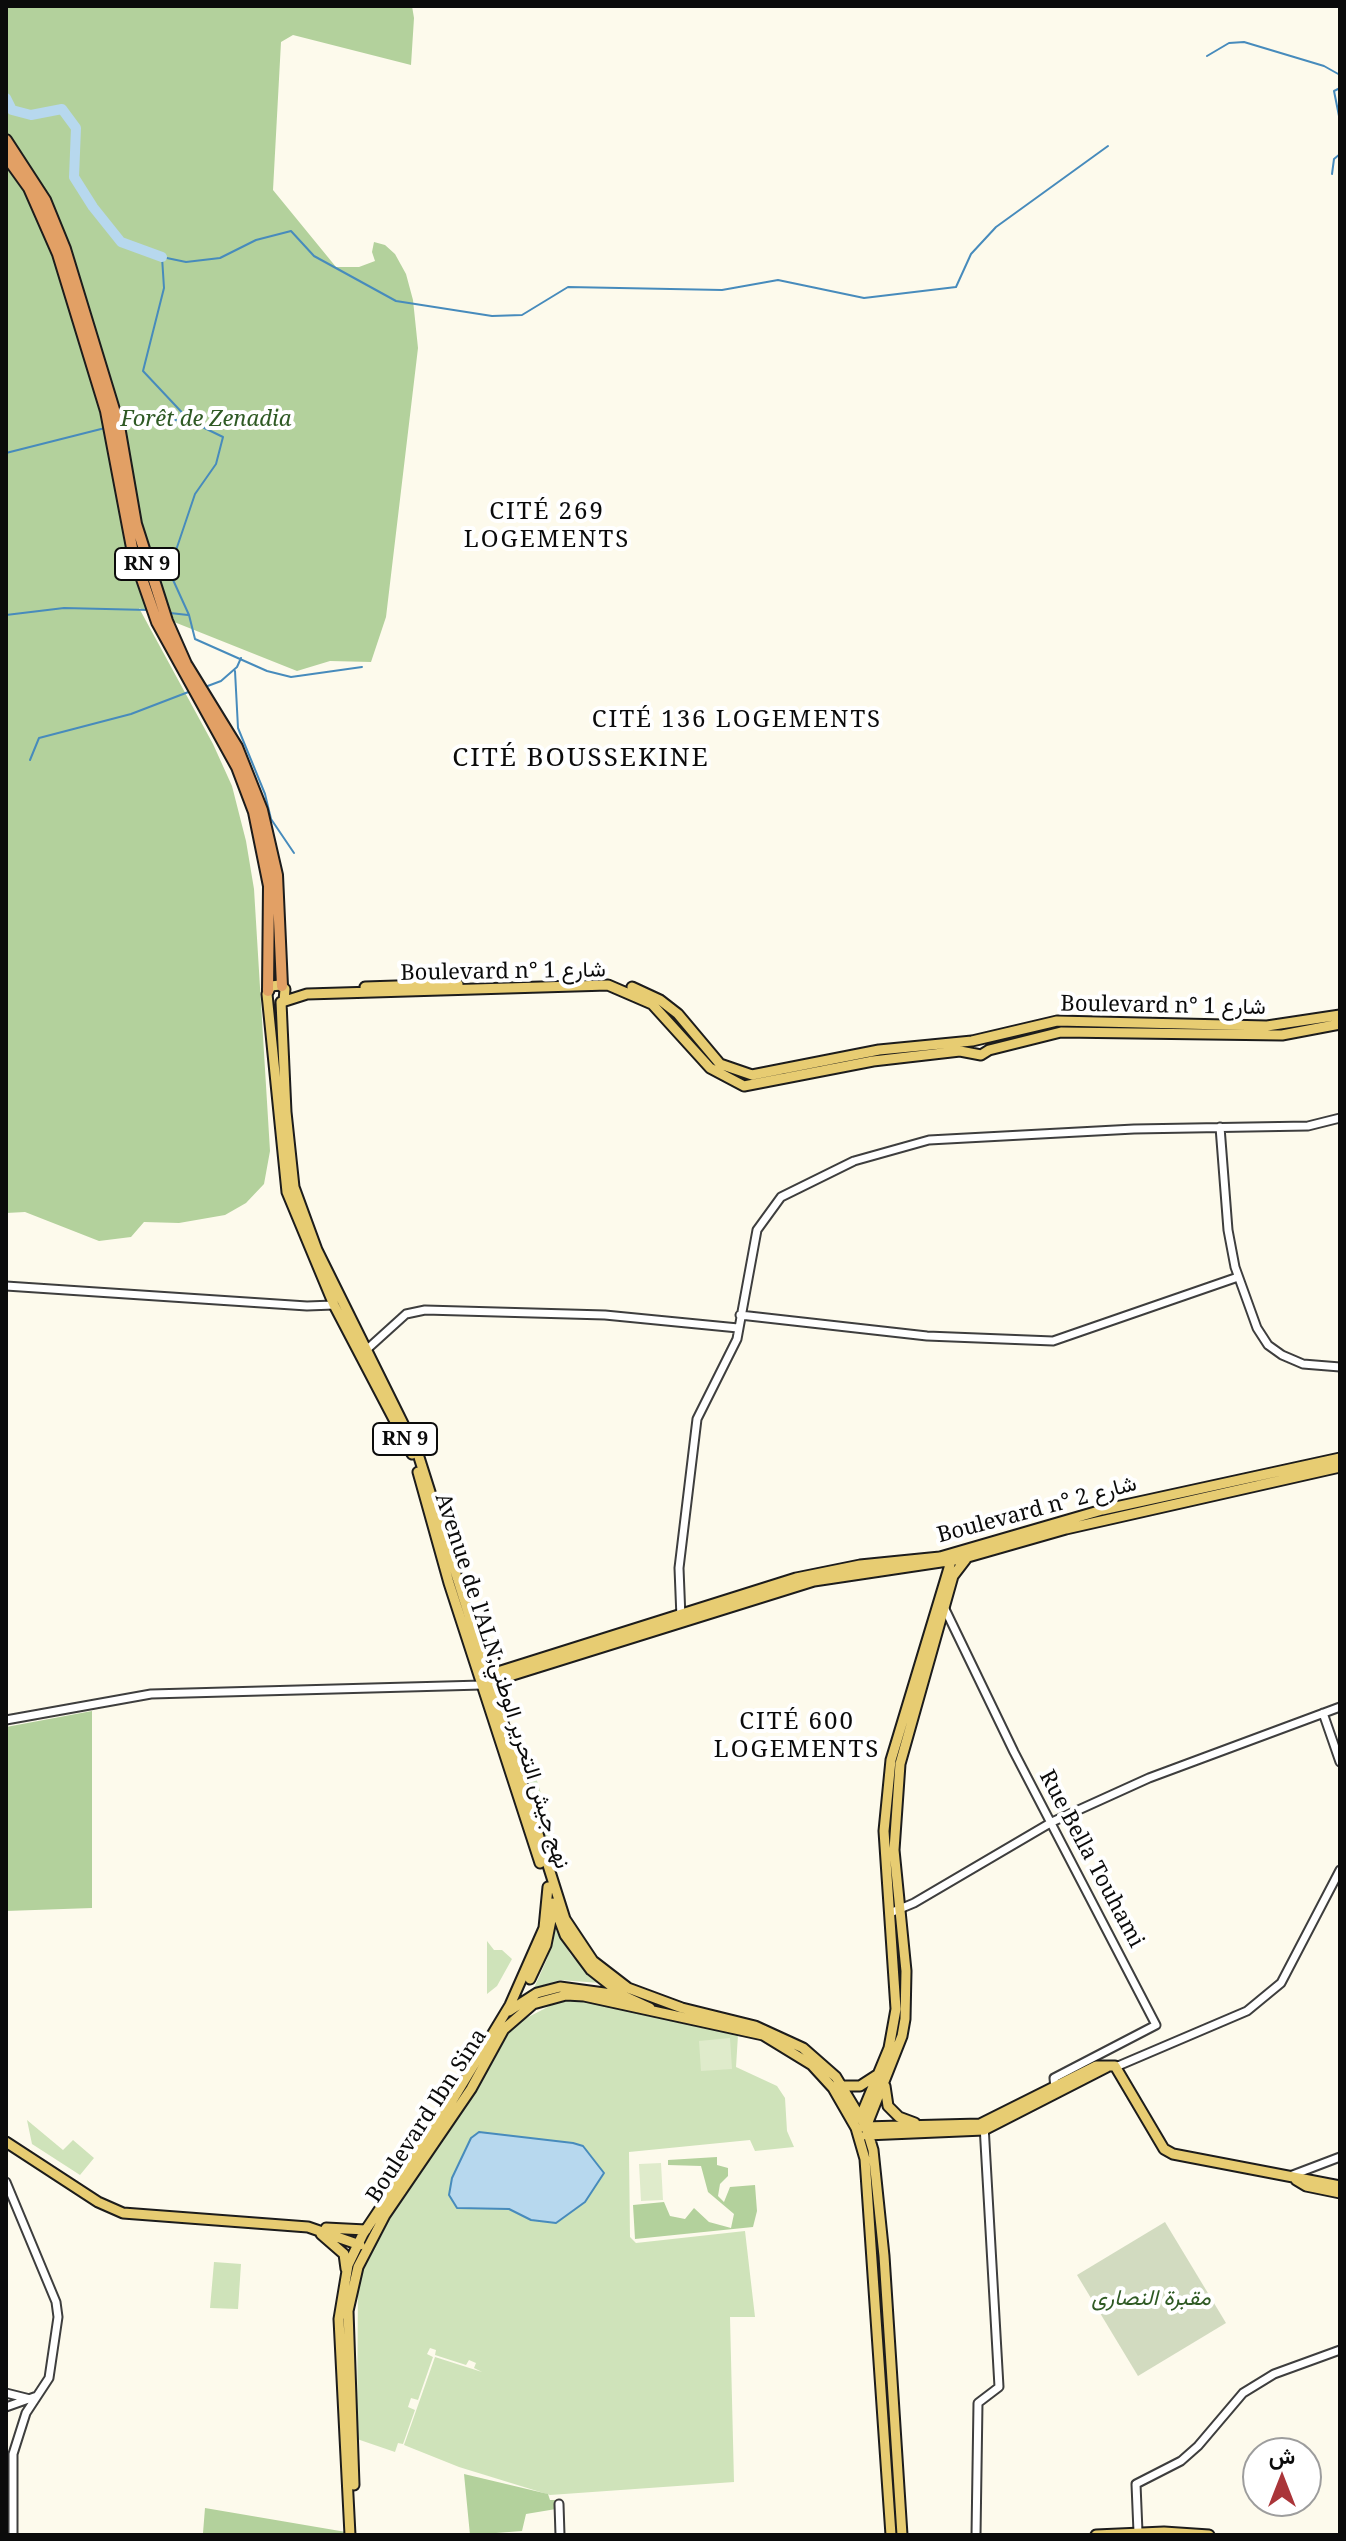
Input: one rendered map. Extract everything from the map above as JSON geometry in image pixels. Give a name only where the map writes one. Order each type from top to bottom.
[{"type":"highway","name":"RN 9","points":[[6,140],[45,200],[65,249],[119,426],[136,524],[167,621],[186,664],[237,747],[262,810],[277,875],[283,995]]},
{"type":"highway","name":"RN 9","points":[[6,156],[29,188],[58,254],[106,411],[133,553],[157,622],[232,756],[254,812],[269,886],[268,994]]},
{"type":"main road","name":"Boulevard n° شارع 1","points":[[268,994],[274,985],[283,995],[608,985],[652,1004],[710,1068],[744,1086],[861,1062],[972,1046]]},
{"type":"main road","points":[[268,994],[271,1002],[283,995],[286,1112],[294,1187],[317,1250],[365,1351]]},
{"type":"main road","name":"RN 9","points":[[268,994],[287,1192],[334,1305],[365,1351]]},
{"type":"main road","name":"Boulevard n° شارع 1","points":[[972,1046],[977,1037],[986,1038],[1057,1021],[1267,1026],[1340,1015]]},
{"type":"main road","name":"Boulevard n° شارع 1","points":[[972,1046],[981,1055],[989,1050],[1061,1032],[1282,1035],[1340,1024]]},
{"type":"main road","points":[[986,1038],[989,1050]]},
{"type":"main road","name":"Avenue de l'ALN;نهج جيش التحرير الوطني","points":[[365,1351],[418,1454],[482,1681],[551,1887],[574,1936],[593,1961],[650,2003]]},
{"type":"main road","name":"Boulevard n° شارع 2","points":[[681,1617],[814,1581],[927,1565],[1018,1532],[1117,1506],[1340,1458]]},
{"type":"main road","name":"Boulevard n° شارع 2","points":[[482,1681],[831,1570],[967,1557],[1081,1525],[1340,1467]]},
{"type":"main road","points":[[862,2131],[882,2077],[896,2009],[894,1829],[898,1776],[955,1571],[967,1557]]},
{"type":"main road","points":[[945,1559],[955,1571]]},
{"type":"main road","points":[[895,1911],[884,1831],[891,1760],[942,1583],[945,1559]]},
{"type":"main road","points":[[927,1565],[940,1571],[942,1583]]},
{"type":"main road","name":"Boulevard Ibn Sina","points":[[501,2026],[518,2003],[546,1945],[553,1902],[551,1887]]},
{"type":"main road","name":"Boulevard Ibn Sina","points":[[362,2246],[471,2089],[538,1948],[551,1887]]},
{"type":"main road","name":"Avenue de l'ALN;نهج جيش التحرير الوطني","points":[[553,1902],[565,1935],[577,1954],[591,1970],[624,1996]]},
{"type":"main road","points":[[518,2003],[560,1987],[624,1996],[779,2042],[821,2074],[862,2131],[884,2256],[902,2535]]},
{"type":"main road","points":[[353,2535],[348,2311],[366,2230],[501,2026],[533,2004],[566,1995],[650,2003],[774,2033],[821,2061],[844,2086],[861,2116],[891,2535]]},
{"type":"main road","points":[[862,2131],[984,2127],[1114,2066],[1164,2149],[1340,2186]]},
{"type":"main road","points":[[844,2086],[866,2084],[882,2077]]},
{"type":"main road","points":[[861,2116],[882,2077]]},
{"type":"main road","points":[[882,2077],[885,2096],[894,2112],[907,2121],[926,2126]]},
{"type":"main road","points":[[862,2131],[926,2126],[984,2127]]},
{"type":"main road","points":[[6,2142],[98,2202],[123,2213],[366,2230]]},
{"type":"main road","points":[[1289,2177],[1306,2186],[1340,2193]]},
{"type":"main road","points":[[308,2227],[362,2246]]},
{"type":"main road","points":[[308,2227],[344,2254],[346,2273],[339,2319],[353,2535]]},
{"type":"main road","points":[[346,2273],[362,2246]]},
{"type":"main road","points":[[1096,2535],[1138,2532],[1209,2535]]},
{"type":"street","points":[[681,1617],[679,1568],[697,1419],[737,1339],[750,1251],[757,1230],[781,1197],[854,1161],[929,1140],[1308,1126],[1340,1118]]},
{"type":"street","points":[[1220,1127],[1228,1230],[1238,1277],[1257,1328],[1268,1345],[1303,1364],[1340,1367]]},
{"type":"street","points":[[740,1315],[927,1336],[1053,1341],[1238,1277]]},
{"type":"street","points":[[6,1286],[118,1291],[307,1306],[334,1305]]},
{"type":"street","points":[[365,1351],[406,1314],[425,1310],[605,1315],[738,1328]]},
{"type":"street","name":"Rue Bella Touhami","points":[[942,1583],[944,1607],[1156,2025],[1054,2078],[1057,2091]]},
{"type":"street","points":[[6,1720],[151,1694],[482,1681]]},
{"type":"street","points":[[895,1911],[1052,1822],[1149,1778],[1340,1707]]},
{"type":"street","points":[[1323,1713],[1340,1762]]},
{"type":"street","points":[[1114,2066],[1247,2011],[1281,1983],[1340,1870]]},
{"type":"street","points":[[976,2535],[978,2403],[999,2387],[984,2127]]},
{"type":"street","points":[[1289,2177],[1340,2157]]},
{"type":"street","points":[[6,2182],[56,2302],[54,2360],[49,2378],[26,2413],[13,2454],[13,2535]]},
{"type":"street","points":[[1138,2532],[1136,2484],[1190,2453],[1243,2393],[1274,2374],[1340,2350]]},
{"type":"street","points":[[6,2393],[34,2398]]},
{"type":"street","points":[[6,2407],[34,2398]]},
{"type":"street","points":[[559,2504],[560,2535]]},
{"type":"green space","name":"Forêt de Zenadia","points":[[6,6],[412,6],[414,18],[411,65],[293,35],[281,42],[273,190],[336,267],[359,267],[375,261],[372,252],[374,242],[385,245],[395,254],[406,274],[413,300],[418,348],[386,617],[371,662],[330,661],[297,671],[139,608],[213,744],[232,786],[246,841],[254,889],[270,1151],[264,1184],[246,1203],[225,1215],[179,1223],[144,1222],[131,1237],[99,1241],[25,1212],[6,1213]]},
{"type":"green space","points":[[92,1711],[92,1908],[6,1911],[6,1727]]},
{"type":"green space","points":[[529,1756],[559,1849],[551,1853],[521,1759]]},
{"type":"green space","points":[[555,1928],[571,1955],[600,1983],[560,1980],[534,1988],[547,1959]]},
{"type":"green space","points":[[487,1941],[494,1950],[502,1950],[512,1959],[497,1986],[487,1994]]},
{"type":"green space","points":[[569,1996],[738,2035],[736,2067],[777,2086],[785,2098],[787,2131],[794,2147],[755,2151],[750,2140],[629,2152],[630,2237],[636,2243],[745,2231],[755,2317],[730,2317],[734,2482],[550,2495],[459,2467],[404,2445],[435,2357],[482,2372],[474,2368],[476,2363],[469,2360],[466,2365],[435,2355],[436,2350],[430,2348],[427,2354],[433,2357],[418,2400],[411,2398],[408,2407],[415,2410],[403,2444],[398,2443],[395,2452],[357,2439],[358,2279],[391,2217],[476,2092],[511,2026]]},
{"type":"green space","points":[[730,2038],[732,2069],[701,2071],[699,2041]]},
{"type":"green space","points":[[27,2120],[63,2150],[73,2140],[94,2158],[80,2175],[32,2144]]},
{"type":"green space","points":[[717,2157],[717,2165],[728,2168],[728,2176],[720,2184],[718,2196],[724,2202],[730,2187],[755,2185],[757,2211],[753,2227],[635,2239],[633,2205],[664,2202],[670,2216],[685,2219],[694,2208],[709,2222],[731,2228],[734,2214],[708,2192],[701,2166],[668,2165],[668,2160]]},
{"type":"green space","points":[[661,2163],[663,2200],[641,2201],[639,2164]]},
{"type":"green space","name":"مقبرة النصارى","points":[[1165,2222],[1226,2323],[1138,2376],[1077,2275]]},
{"type":"green space","points":[[214,2262],[241,2264],[238,2309],[210,2308]]},
{"type":"green space","points":[[464,2474],[548,2494],[550,2500],[556,2500],[556,2509],[526,2514],[522,2531],[470,2535]]},
{"type":"green space","points":[[205,2508],[346,2532],[346,2535],[192,2535],[203,2533]]},
{"type":"water","points":[[479,2132],[583,2146],[604,2173],[585,2202],[556,2223],[531,2220],[509,2209],[457,2208],[449,2195],[452,2178],[471,2138]]},
{"type":"waterway","points":[[1207,56],[1229,43],[1244,42],[1324,66],[1340,75]]},
{"type":"waterway","points":[[1340,88],[1334,91],[1340,121]]},
{"type":"waterway","points":[[6,98],[12,110],[31,115],[62,109],[76,128],[74,177],[93,207],[121,242],[162,257]]},
{"type":"waterway","points":[[362,667],[291,677],[267,671],[195,639],[189,615],[169,571],[195,494],[216,464],[223,437],[190,421],[143,371],[164,288],[162,257],[186,262],[220,258],[256,240],[291,231],[314,256],[396,301],[492,316],[522,315],[568,287],[722,290],[778,280],[864,298],[956,287],[971,254],[996,227],[1108,146]]},
{"type":"waterway","points":[[1332,174],[1334,159],[1340,154]]},
{"type":"waterway","points":[[122,421],[130,417],[190,421]]},
{"type":"waterway","points":[[6,453],[105,428]]},
{"type":"waterway","points":[[6,615],[64,608],[148,610]]},
{"type":"waterway","points":[[170,613],[188,615]]},
{"type":"waterway","points":[[205,687],[221,681],[237,667],[241,658]]},
{"type":"waterway","points":[[235,671],[238,728],[265,794],[271,819],[294,853]]},
{"type":"waterway","points":[[30,760],[39,738],[131,714],[191,691]]},
{"type":"tram line","points":[[1118,2535],[1192,2535]]},
{"type":"district","name":"CITÉ 269 LOGEMENTS","points":[[547,526]]},
{"type":"district","name":"CITÉ 136 LOGEMENTS","points":[[737,720]]},
{"type":"district","name":"CITÉ BOUSSEKINE","points":[[581,759]]},
{"type":"district","name":"CITÉ 600 LOGEMENTS","points":[[797,1736]]}]
